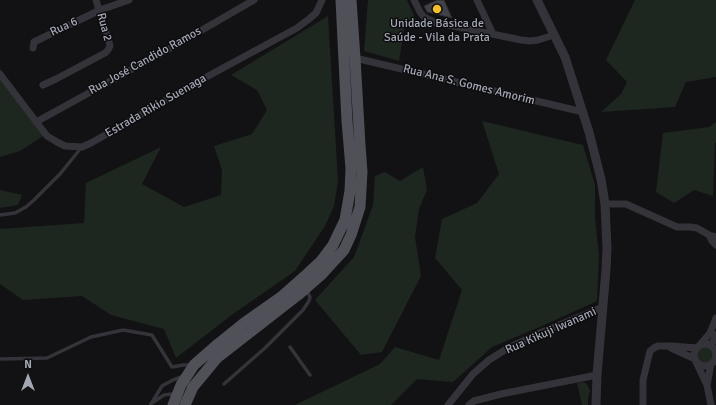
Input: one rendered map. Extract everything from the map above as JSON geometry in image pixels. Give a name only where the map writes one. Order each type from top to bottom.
[{"type":"main road","points":[[174,402],[181,385],[191,370],[206,354],[281,297],[321,261],[333,245],[345,220],[350,191],[351,168],[347,121],[341,0]]},
{"type":"main road","points":[[185,405],[193,387],[218,358],[322,274],[344,250],[351,235],[360,207],[362,172],[351,0]]},
{"type":"street","name":"Rua 2","points":[[43,85],[105,53],[110,46],[96,0]]},
{"type":"street","points":[[100,10],[129,0]]},
{"type":"street","name":"Rua José Candido Ramos","points":[[36,122],[254,0]]},
{"type":"street","name":"Estrada Rikio Suenaga","points":[[82,147],[150,110],[198,81],[298,28],[316,13],[322,0]]},
{"type":"street","points":[[414,0],[424,17],[434,22],[521,40],[538,40],[554,35]]},
{"type":"street","points":[[477,0],[493,34]]},
{"type":"street","points":[[537,0],[565,57],[595,152],[605,204],[607,255],[596,405]]},
{"type":"street","name":"Rua 6","points":[[33,48],[34,42],[100,10]]},
{"type":"street","name":"Rua Ana S. Gomes Amorim","points":[[355,58],[583,112]]},
{"type":"street","points":[[0,74],[47,136],[65,146],[82,147]]},
{"type":"street","points":[[605,204],[626,204],[677,227],[697,228],[712,236],[712,241],[716,245]]},
{"type":"street","name":"Rua Kikuji Iwanami","points":[[448,405],[473,374],[489,360],[535,335],[603,307]]},
{"type":"street","points":[[711,405],[707,385],[694,352],[710,333],[716,318]]},
{"type":"street","points":[[711,346],[716,335]]},
{"type":"street","points":[[643,405],[643,380],[648,356],[650,351],[654,348],[665,346],[698,347],[704,344],[711,346],[714,350],[715,359],[707,385]]},
{"type":"street","points":[[665,346],[696,360],[702,366],[706,366],[715,359]]},
{"type":"street","points":[[469,405],[474,401],[501,394],[597,375]]},
{"type":"lane","points":[[0,216],[15,213],[26,207],[60,174],[82,147]]},
{"type":"lane","points":[[224,384],[265,348],[303,310],[310,297],[306,288]]},
{"type":"lane","points":[[0,359],[47,358],[91,337],[123,330],[152,335],[172,367],[183,365],[191,370],[162,386],[151,404],[168,394],[172,394],[174,396],[174,402]]},
{"type":"lane","points":[[290,347],[310,375]]},
{"type":"shaded area","points":[[368,0],[407,0],[416,20],[405,23],[399,61],[364,51]]},
{"type":"shaded area","points":[[635,0],[716,0],[716,77],[686,82],[675,107],[601,112],[621,94],[627,82],[606,60]]},
{"type":"shaded area","points":[[328,16],[338,181],[334,206],[325,226],[295,271],[233,314],[176,358],[164,329],[111,315],[82,296],[23,300],[0,284],[0,229],[84,223],[86,183],[161,147],[142,184],[184,207],[221,195],[222,170],[214,146],[252,134],[267,110],[257,90],[231,75]]},
{"type":"shaded area","points":[[0,69],[39,122],[49,132],[20,151],[0,157]]},
{"type":"shaded area","points":[[482,121],[583,145],[595,185],[595,218],[599,256],[597,301],[492,347],[453,382],[417,379],[391,405],[295,405],[380,364],[395,347],[439,360],[462,290],[435,258],[442,219],[477,203],[499,174]]},
{"type":"shaded area","points":[[716,122],[713,196],[694,190],[674,203],[656,192],[663,133],[709,127]]},
{"type":"shaded area","points":[[423,167],[427,190],[419,209],[415,237],[421,276],[382,352],[361,355],[315,300],[354,257],[373,205],[375,176],[385,172],[400,181]]},
{"type":"shaded area","points":[[0,190],[22,195],[18,205],[0,208]]},
{"type":"shaded area","points":[[705,346],[711,349],[714,355],[711,361],[705,364],[699,361],[696,355],[699,349]]},
{"type":"shaded area","points":[[584,382],[590,391],[588,405],[582,405],[577,383]]},
{"type":"building","name":"Unidade Básica de Saúde - Vila da Prata","points":[[437,0],[444,0],[452,18],[427,12],[424,6]]},
{"type":"place","name":"Unidade Básica de Saúde - Vila da Prata","points":[[437,9]]}]
